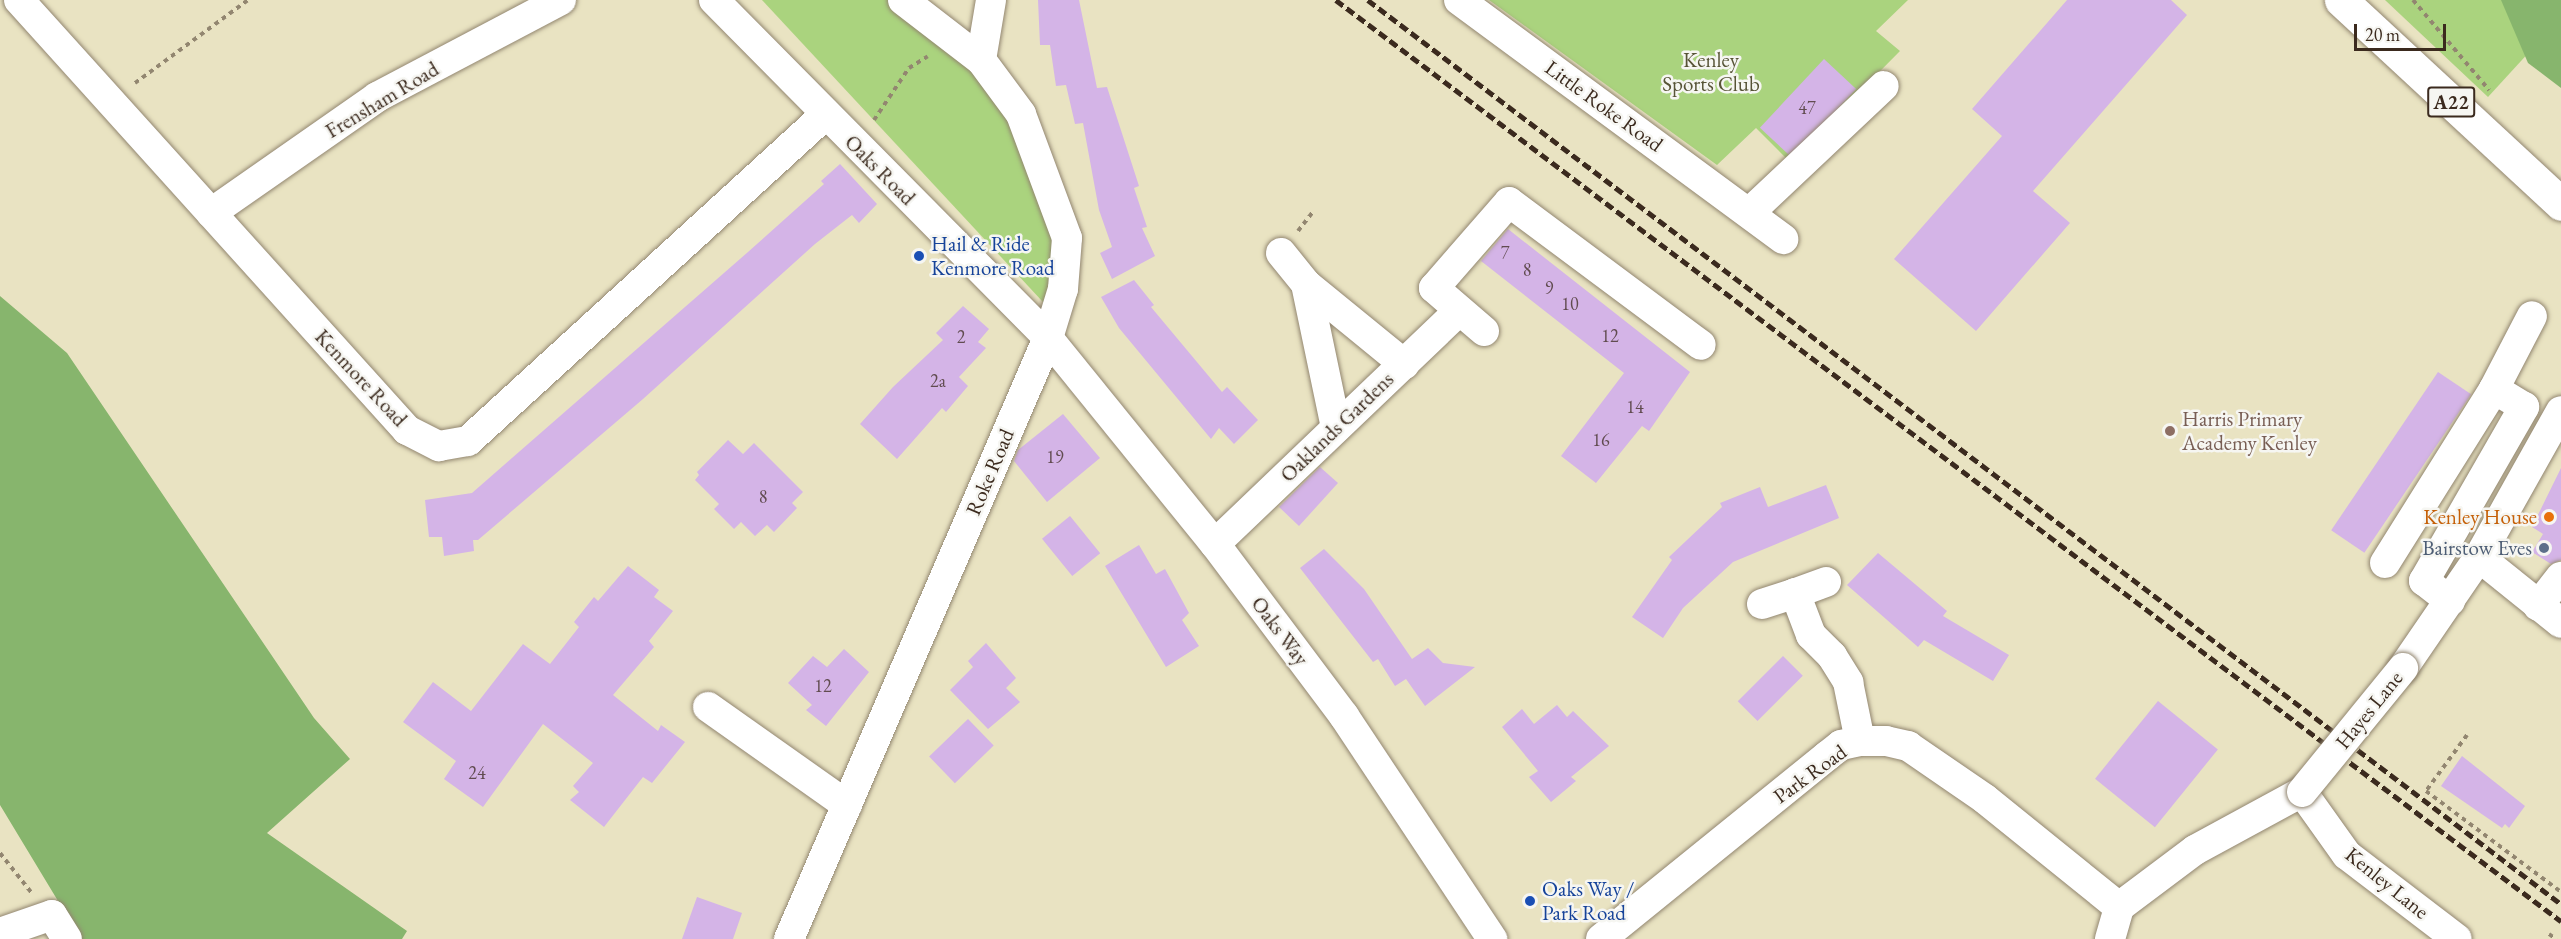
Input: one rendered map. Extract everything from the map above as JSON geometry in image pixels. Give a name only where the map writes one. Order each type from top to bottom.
[{"type":"highway","name":"A22","points":[[2341,0],[2561,204]]},
{"type":"street","name":"Kenmore Road","points":[[19,0],[408,430],[439,446],[468,441],[825,114]]},
{"type":"street","name":"Frensham Road","points":[[211,213],[377,97],[561,0]]},
{"type":"street","name":"Oaks Road","points":[[714,0],[1048,338]]},
{"type":"street","name":"Roke Road","points":[[789,939],[1048,338],[1063,288],[1067,238],[1021,114],[981,60],[903,0]]},
{"type":"street","points":[[981,60],[991,0]]},
{"type":"street","name":"Little Roke Road","points":[[1459,0],[1783,239]]},
{"type":"street","points":[[1749,213],[1884,87]]},
{"type":"street","points":[[1484,331],[1434,288],[1509,202],[1701,345]]},
{"type":"street","points":[[1281,253],[1306,284],[1404,364]]},
{"type":"street","points":[[1306,284],[1336,428]]},
{"type":"street","name":"Oaklands Gardens","points":[[1215,544],[1459,311]]},
{"type":"street","points":[[2385,563],[2494,389],[2532,316]]},
{"type":"street","name":"Oaks Way","points":[[1048,338],[1215,544],[1344,716],[1492,939]]},
{"type":"street","points":[[2451,601],[2424,581],[2524,407],[2494,389]]},
{"type":"street","name":"Hayes Lane","points":[[2119,907],[2195,850],[2302,792],[2403,668],[2451,601],[2479,557],[2561,411]]},
{"type":"street","points":[[2479,557],[2549,615],[2561,577]]},
{"type":"street","points":[[1762,604],[1826,582]]},
{"type":"street","points":[[1795,593],[1811,635],[1832,656],[1848,682],[1860,741]]},
{"type":"street","points":[[708,707],[847,805]]},
{"type":"street","name":"Park Road","points":[[1601,939],[1841,745],[1860,741],[1886,741],[1908,746],[1984,799],[2119,907]]},
{"type":"street","name":"Kenley Lane","points":[[2302,792],[2347,855],[2450,937]]},
{"type":"street","points":[[2110,939],[2119,907]]},
{"type":"street","points":[[0,933],[60,927]]},
{"type":"path","points":[[110,102],[248,0]]},
{"type":"path","points":[[875,118],[909,68]]},
{"type":"path","points":[[2467,735],[2426,791],[2561,892]]},
{"type":"path","points":[[0,853],[60,927]]},
{"type":"path","points":[[2549,934],[2556,939]]},
{"type":"green space","points":[[762,0],[903,0],[981,60],[1067,238],[1055,315]]},
{"type":"green space","name":"Kenley Sports Club","points":[[1489,0],[1908,0],[1876,31],[1900,51],[1790,162],[1756,128],[1717,165]]},
{"type":"green space","points":[[2385,0],[2561,0],[2532,49],[2488,97]]},
{"type":"green space","points":[[2501,0],[2561,0],[2561,88],[2528,63]]},
{"type":"green space","points":[[0,296],[67,353],[314,718],[350,759],[267,833],[407,931],[402,939],[81,939],[0,805]]},
{"type":"building","points":[[1038,0],[1079,0],[1097,88],[1107,87],[1139,186],[1134,188],[1147,227],[1142,228],[1155,256],[1112,279],[1100,253],[1112,247],[1099,210],[1083,123],[1075,124],[1066,85],[1056,86],[1050,45],[1040,45]]},
{"type":"building","points":[[2067,0],[2171,0],[2187,15],[2033,191],[2070,223],[1976,331],[1894,259],[2002,136],[1972,109]]},
{"type":"building","name":"Kenley Sports Club","points":[[1824,59],[1856,89],[1792,158],[1760,128]]},
{"type":"building","points":[[840,164],[877,204],[859,223],[852,215],[815,244],[643,399],[478,540],[473,540],[474,551],[444,556],[442,537],[429,537],[425,500],[472,493],[748,252],[824,184],[821,181]]},
{"type":"building","points":[[1508,229],[1690,372],[1649,431],[1642,426],[1596,483],[1561,456],[1624,373],[1481,261]]},
{"type":"building","points":[[1134,280],[1154,305],[1151,307],[1222,392],[1227,387],[1258,420],[1234,444],[1219,428],[1211,439],[1119,328],[1101,297]]},
{"type":"building","points":[[963,306],[989,329],[978,342],[986,348],[959,377],[968,386],[946,412],[942,408],[897,459],[860,424],[893,387],[943,340],[936,333]]},
{"type":"building","points":[[2438,372],[2471,394],[2364,553],[2331,530]]},
{"type":"building","points":[[1063,414],[1100,458],[1047,502],[1014,461],[1018,450]]},
{"type":"building","points":[[728,440],[743,454],[754,443],[803,492],[792,503],[797,508],[774,532],[767,525],[755,536],[741,522],[734,529],[714,509],[719,504],[695,480],[699,475],[697,472]]},
{"type":"building","points":[[1320,467],[1338,483],[1299,526],[1279,507]]},
{"type":"building","points":[[2561,468],[2561,560],[2551,564],[2532,552],[2543,534],[2532,527]]},
{"type":"building","points":[[1826,485],[1839,518],[1733,562],[1683,608],[1663,638],[1632,617],[1672,560],[1669,557],[1722,507],[1720,503],[1760,487],[1768,507]]},
{"type":"building","points":[[1070,516],[1100,553],[1072,576],[1042,539]]},
{"type":"building","points":[[1139,545],[1156,574],[1165,569],[1189,613],[1182,620],[1199,646],[1166,667],[1105,566]]},
{"type":"building","points":[[1324,549],[1364,589],[1412,659],[1428,648],[1443,663],[1475,667],[1425,706],[1406,679],[1395,686],[1378,659],[1373,662],[1300,568]]},
{"type":"building","points":[[1878,553],[1947,611],[1943,616],[2009,655],[1993,681],[1924,640],[1918,647],[1847,585]]},
{"type":"building","points":[[628,566],[659,590],[654,597],[673,611],[649,641],[654,647],[613,695],[658,731],[661,725],[685,742],[652,783],[643,777],[604,827],[570,800],[579,792],[573,786],[593,763],[543,724],[483,807],[444,779],[456,761],[403,722],[433,682],[471,711],[523,644],[550,664],[579,627],[574,622],[594,597],[598,601]]},
{"type":"building","points":[[986,643],[1016,678],[1006,688],[1020,702],[988,729],[950,690],[973,667],[968,661]]},
{"type":"building","points":[[844,649],[869,672],[826,726],[806,710],[812,705],[788,683],[813,656],[827,667]]},
{"type":"building","points":[[1783,656],[1803,676],[1758,721],[1738,701]]},
{"type":"building","points":[[2158,701],[2218,749],[2155,827],[2095,779]]},
{"type":"building","points":[[1557,705],[1567,717],[1573,711],[1609,746],[1571,777],[1576,781],[1551,802],[1529,777],[1538,771],[1502,727],[1522,709],[1534,724]]},
{"type":"building","points":[[968,719],[994,746],[955,783],[929,757]]},
{"type":"building","points":[[2462,756],[2525,806],[2509,828],[2505,824],[2502,828],[2441,786]]},
{"type":"building","points":[[697,897],[742,913],[733,939],[682,939]]},
{"type":"railway","points":[[1336,0],[2561,921]]},
{"type":"railway","points":[[1368,0],[2561,904]]},
{"type":"place","name":"Hail & Ride Kenmore Road","points":[[919,256]]},
{"type":"place","name":"Harris Primary Academy Kenley","points":[[2170,431]]},
{"type":"place","name":"Kenley House","points":[[2549,517]]},
{"type":"place","name":"Bairstow Eves","points":[[2544,548]]},
{"type":"place","name":"Oaks Way / Park Road","points":[[1530,901]]}]
